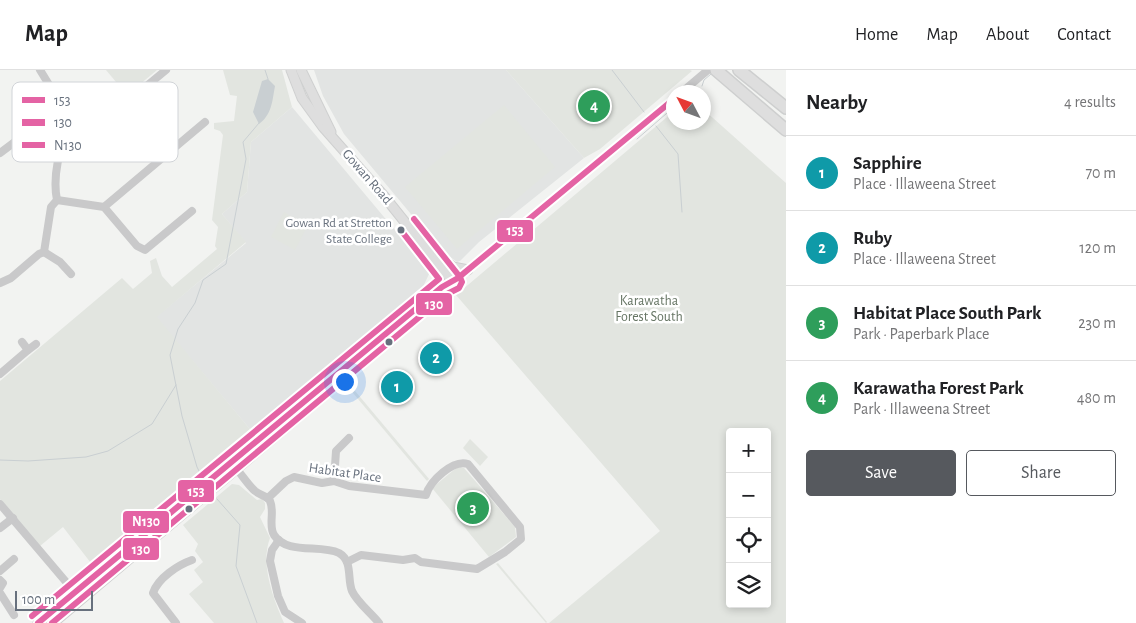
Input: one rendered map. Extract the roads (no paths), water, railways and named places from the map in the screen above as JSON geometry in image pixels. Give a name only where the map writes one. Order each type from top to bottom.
[{"type":"highway","points":[[716,70],[786,130]]},
{"type":"highway","points":[[740,71],[786,108]]},
{"type":"main road","name":"Gowan Road","points":[[291,70],[302,98],[311,113],[338,143],[452,282]]},
{"type":"main road","name":"Gowan Road","points":[[302,70],[338,143]]},
{"type":"main road","points":[[418,239],[450,266],[468,270]]},
{"type":"main road","points":[[234,467],[266,434],[447,292],[452,282]]},
{"type":"main road","points":[[38,623],[78,596],[234,467],[275,438],[346,373]]},
{"type":"main road","points":[[266,434],[275,438]]},
{"type":"main road","points":[[53,623],[78,596]]},
{"type":"street","points":[[40,70],[48,82]]},
{"type":"street","points":[[151,82],[166,70]]},
{"type":"street","points":[[690,85],[708,70]]},
{"type":"street","points":[[452,282],[666,106]]},
{"type":"street","points":[[178,145],[205,122]]},
{"type":"street","points":[[0,153],[12,144]]},
{"type":"street","points":[[57,200],[55,188],[59,162]]},
{"type":"street","points":[[104,207],[157,162]]},
{"type":"street","points":[[57,200],[104,207],[137,246],[145,250],[192,211]]},
{"type":"street","points":[[44,252],[51,207],[57,200]]},
{"type":"street","points":[[44,252],[60,262],[71,274]]},
{"type":"street","points":[[0,283],[11,278],[39,254],[44,252]]},
{"type":"street","points":[[22,342],[28,350]]},
{"type":"street","points":[[0,374],[36,344]]},
{"type":"street","points":[[334,481],[336,451],[349,438]]},
{"type":"street","name":"Habitat Place","points":[[268,498],[286,480],[294,477],[322,483],[334,481],[349,486],[426,495],[428,486],[456,463],[468,464],[520,527],[521,539],[505,552],[477,569],[420,562],[415,558],[403,560],[361,555],[347,562]]},
{"type":"street","points":[[234,467],[254,491],[268,498],[271,504],[271,522],[274,534],[279,540],[290,546],[340,553],[347,562],[352,592],[379,623]]},
{"type":"street","points":[[0,504],[78,596]]},
{"type":"street","points":[[0,528],[13,518]]},
{"type":"street","points":[[279,540],[272,550],[270,561],[278,596],[285,612],[302,623]]},
{"type":"street","points":[[0,571],[14,559]]},
{"type":"street","points":[[176,623],[153,593],[155,587],[180,564],[192,560]]},
{"type":"street","points":[[0,580],[2,583],[0,588]]},
{"type":"street","points":[[0,593],[14,615]]},
{"type":"waterway","points":[[265,70],[268,79]]},
{"type":"waterway","points":[[612,70],[644,112]]},
{"type":"waterway","points":[[702,85],[704,80],[711,74]]},
{"type":"waterway","points":[[637,139],[666,114]]},
{"type":"waterway","points":[[201,475],[182,416],[170,355],[178,329],[195,303],[203,280],[226,264],[246,159],[243,142],[259,123]]},
{"type":"waterway","points":[[656,126],[678,154],[682,212]]},
{"type":"waterway","points":[[0,460],[28,461],[86,457],[108,451],[152,424],[176,385]]},
{"type":"waterway","points":[[217,499],[240,525],[236,566],[257,623]]},
{"type":"place","name":"Karawatha Forest Park","points":[[594,106]]},
{"type":"place","name":"Gowan Rd at Stretton State College","points":[[401,230]]},
{"type":"place","name":"Ruby","points":[[436,358]]},
{"type":"place","name":"Sapphire","points":[[397,387]]},
{"type":"place","name":"Habitat Place South Park","points":[[473,508]]},
{"type":"park label","name":"Karawatha Forest South","points":[[649,310]]}]
